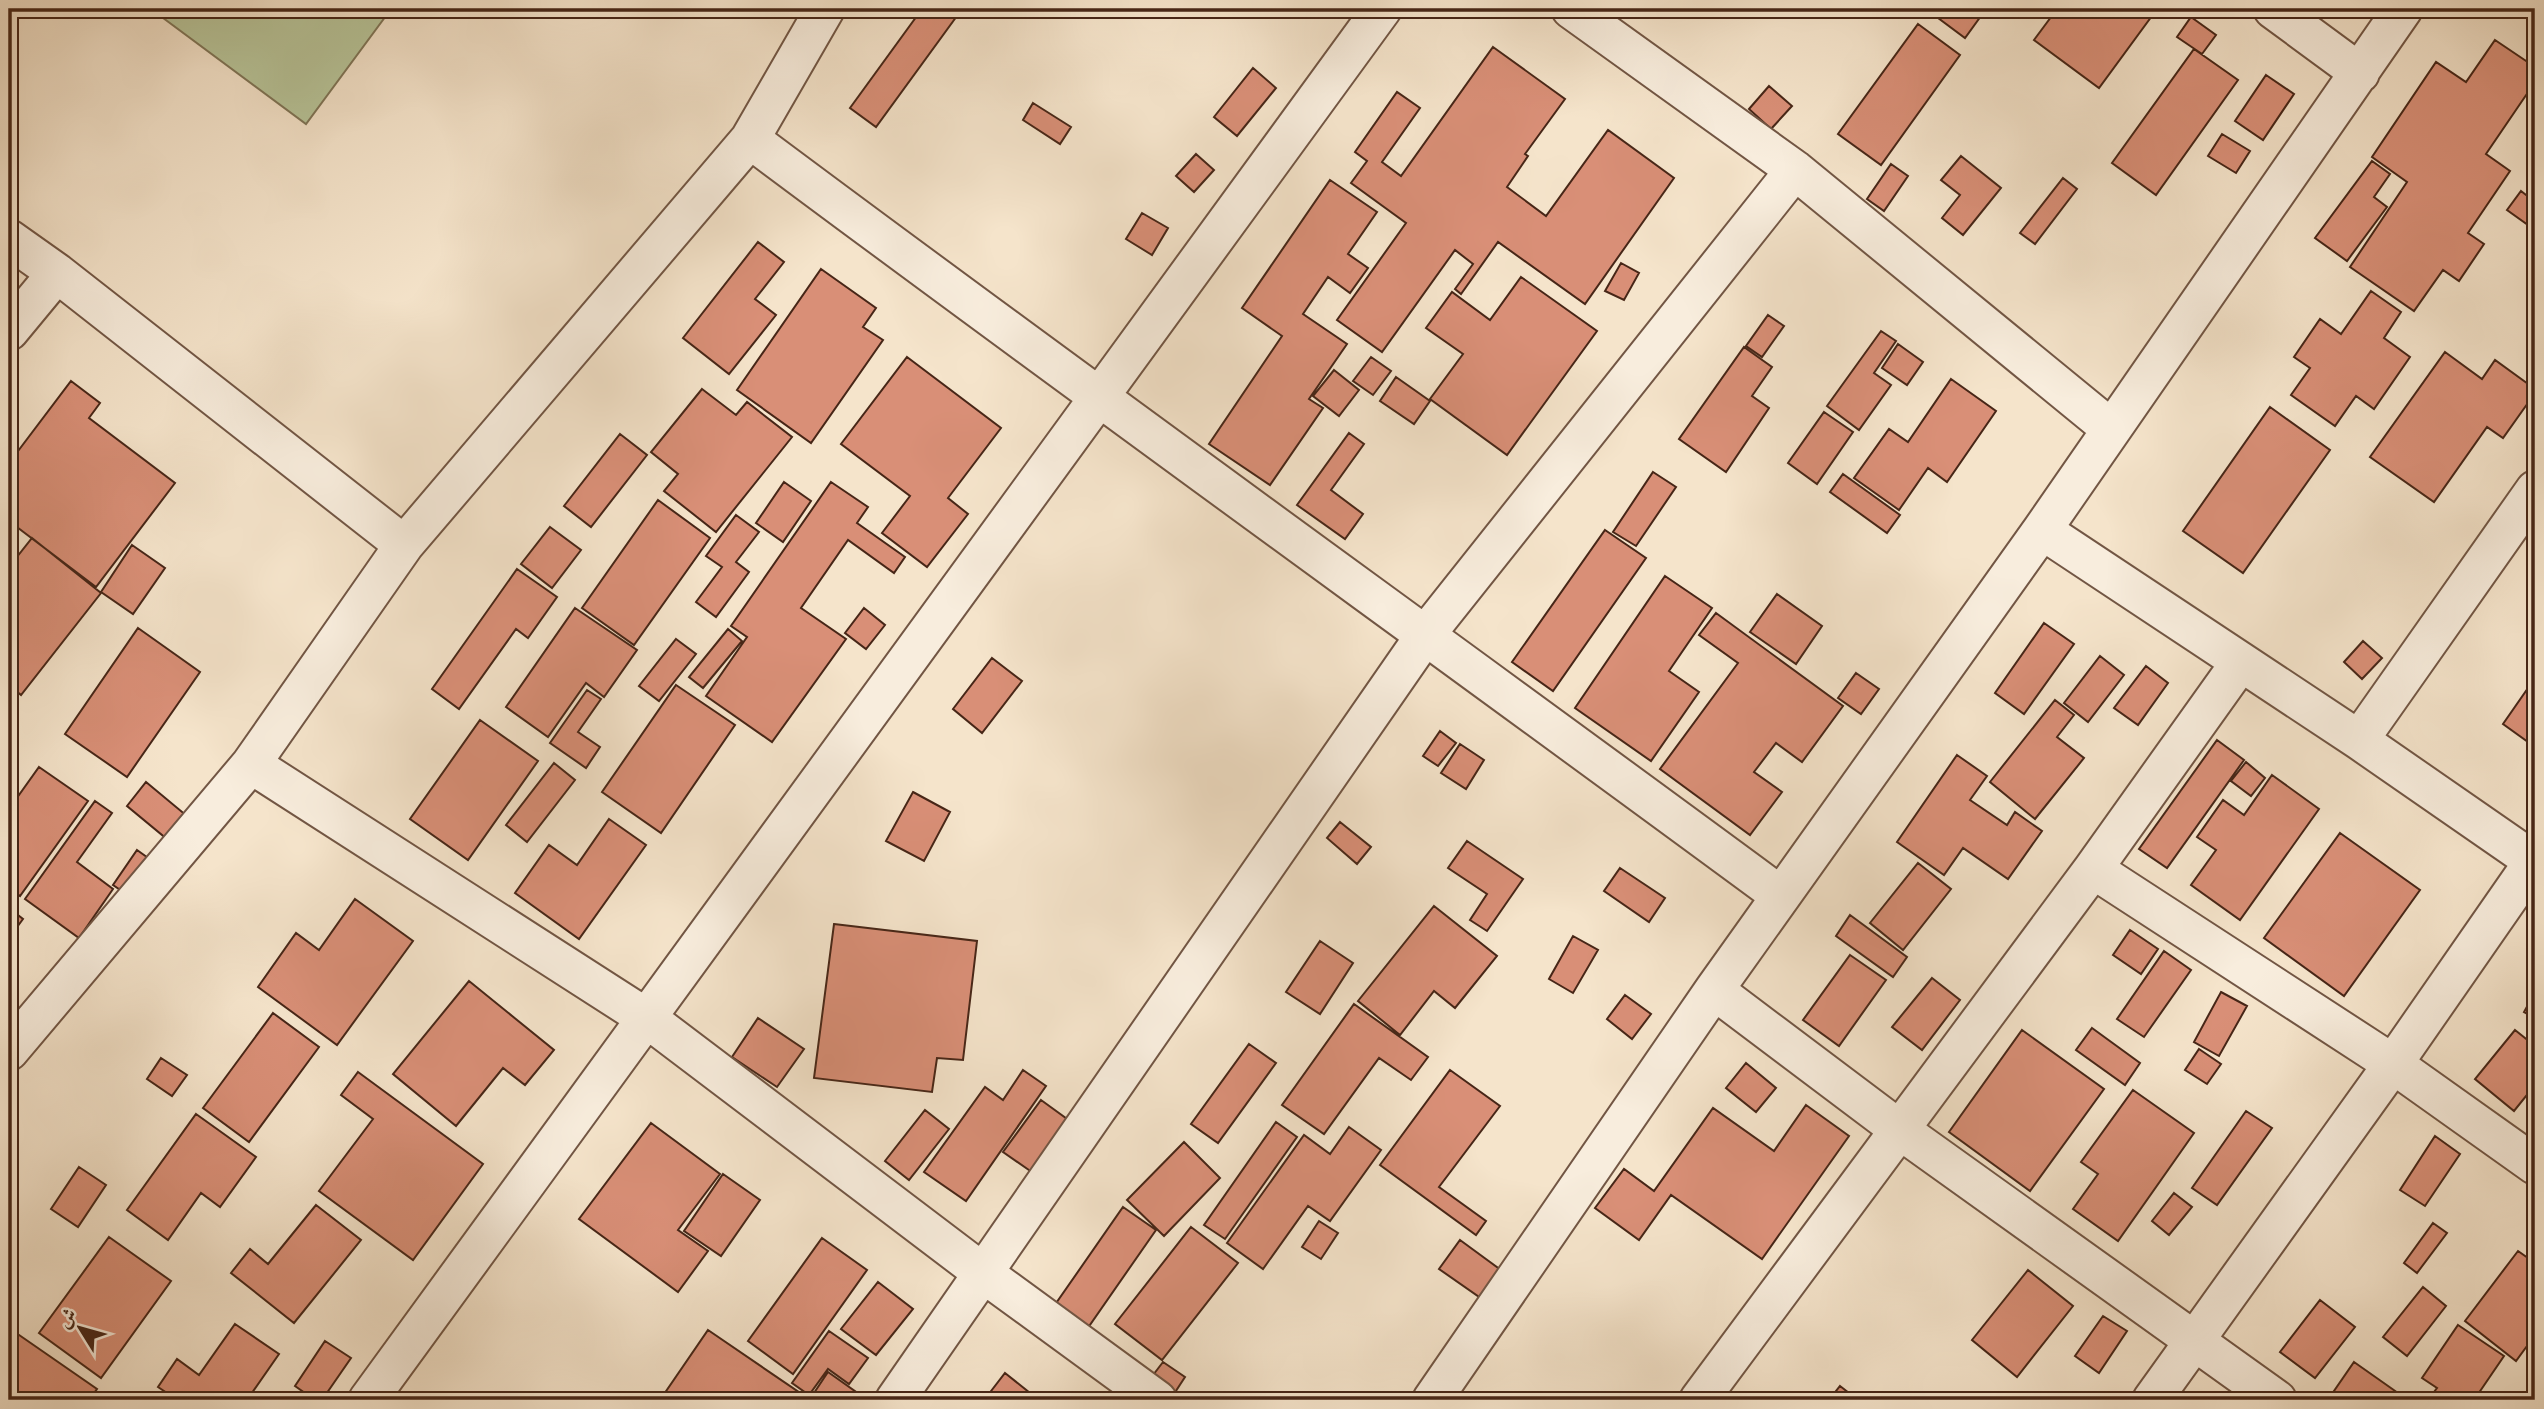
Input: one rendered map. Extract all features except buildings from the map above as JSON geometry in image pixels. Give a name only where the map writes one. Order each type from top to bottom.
[{"type":"street","points":[[9,1051],[251,764],[404,545],[750,139],[825,9]]},
{"type":"street","points":[[368,1400],[648,1020],[1381,9]]},
{"type":"street","points":[[1571,9],[1795,170],[2110,428]]},
{"type":"street","points":[[2273,9],[2360,73]]},
{"type":"street","points":[[1439,1398],[1714,990],[2042,530],[2110,428],[2403,9]]},
{"type":"street","points":[[750,139],[1099,399],[1426,634],[1781,896]]},
{"type":"street","points":[[895,1400],[1426,634],[1795,170]]},
{"type":"street","points":[[9,239],[57,273],[404,545]]},
{"type":"street","points":[[9,331],[57,273]]},
{"type":"street","points":[[2359,740],[2535,490]]},
{"type":"street","points":[[2042,530],[2359,740],[2535,862],[2152,1400]]},
{"type":"street","points":[[1699,1400],[2093,869],[2239,663]]},
{"type":"street","points":[[251,764],[648,1020],[983,1273],[1157,1400]]},
{"type":"street","points":[[2093,869],[2393,1064],[2535,1165]]},
{"type":"street","points":[[1714,990],[1900,1130],[2277,1400]]},
{"type":"green space","points":[[151,9],[391,9],[306,124]]}]
